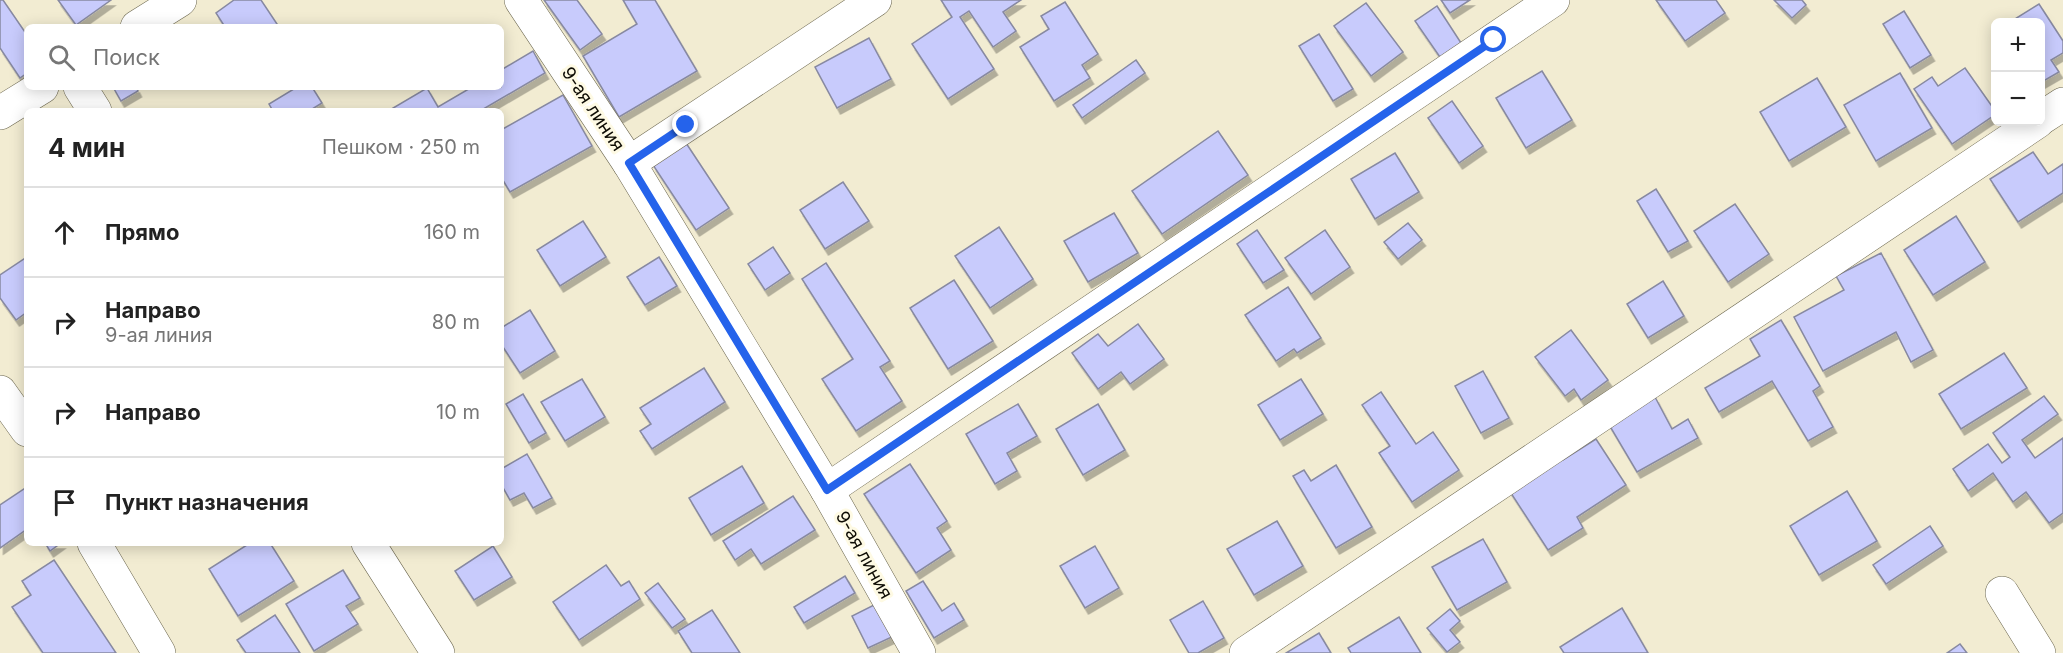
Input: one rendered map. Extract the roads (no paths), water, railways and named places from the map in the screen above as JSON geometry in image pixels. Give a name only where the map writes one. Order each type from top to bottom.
[{"type":"street","points":[[142,24],[180,0]]},
{"type":"street","name":"9-ая линия","points":[[521,0],[629,163],[827,490],[919,653]]},
{"type":"street","points":[[629,163],[875,0]]},
{"type":"street","points":[[827,490],[1553,0]]},
{"type":"street","points":[[0,113],[37,90]]},
{"type":"street","points":[[82,90],[93,108]]},
{"type":"street","points":[[2045,116],[2063,104]]},
{"type":"street","points":[[1246,653],[2031,126]]},
{"type":"street","points":[[0,392],[24,426]]},
{"type":"street","points":[[96,546],[159,653]]},
{"type":"street","points":[[370,546],[438,653]]},
{"type":"street","points":[[2002,593],[2039,653]]}]
